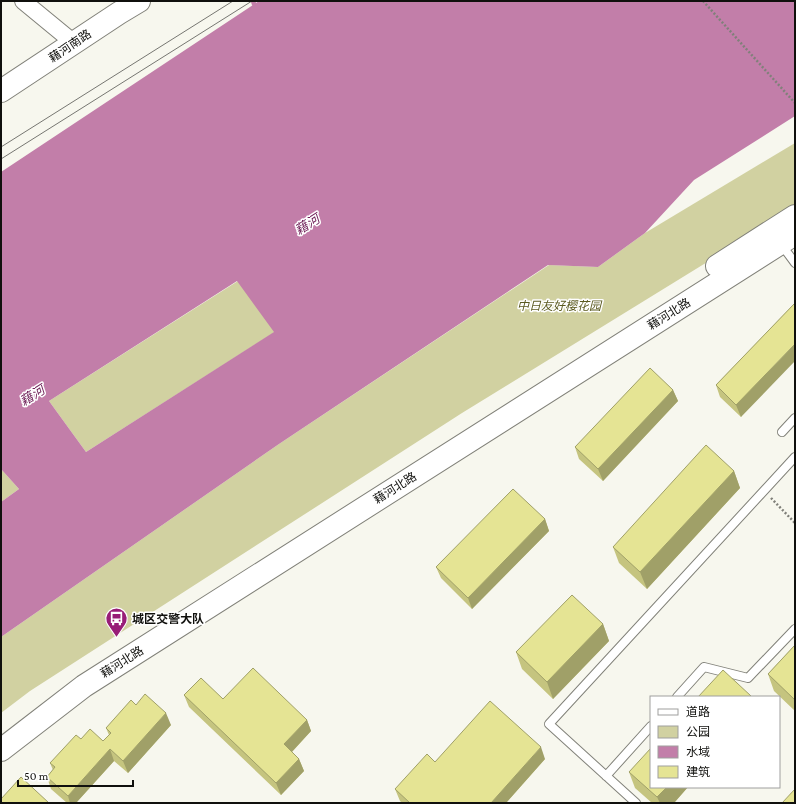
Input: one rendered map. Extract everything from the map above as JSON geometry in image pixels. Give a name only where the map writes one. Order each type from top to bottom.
[{"type":"main road","name":"藉河南路","points":[[1,91],[139,1]]},
{"type":"main road","name":"藉河北路","points":[[1,731],[75,673],[795,216]]},
{"type":"main road","name":"藉河北路","points":[[1,750],[84,686],[788,239]]},
{"type":"street","points":[[23,1],[74,43]]},
{"type":"lane","points":[[788,239],[795,264]]},
{"type":"lane","points":[[782,432],[795,418]]},
{"type":"lane","points":[[636,803],[549,724],[795,457]]},
{"type":"lane","points":[[678,696],[704,667],[748,678],[795,629]]},
{"type":"lane","points":[[606,776],[650,727]]},
{"type":"path","points":[[703,1],[795,103]]},
{"type":"path","points":[[764,491],[795,524]]},
{"type":"green space","name":"中日友好樱花园","points":[[795,143],[795,208],[462,413],[30,691],[1,713],[1,637],[279,444],[549,265],[598,267],[645,233]]},
{"type":"green space","points":[[238,281],[275,332],[86,452],[49,401]]},
{"type":"green space","points":[[1,469],[19,489],[1,502]]},
{"type":"water","name":"藉河","points":[[259,1],[795,1],[795,116],[694,180],[645,233],[598,267],[548,265],[279,444],[1,637],[1,502],[19,489],[1,469],[1,172]],"holes":[[[237,281],[274,332],[86,452],[49,401]]]},
{"type":"building","points":[[795,303],[795,344],[736,405],[716,385]]},
{"type":"building","points":[[650,368],[673,390],[598,469],[575,447]]},
{"type":"building","points":[[706,445],[734,471],[640,572],[613,547]]},
{"type":"building","points":[[513,489],[545,519],[468,598],[436,567]]},
{"type":"building","points":[[572,595],[603,624],[547,682],[516,652]]},
{"type":"building","points":[[795,645],[795,700],[768,674]]},
{"type":"building","points":[[253,668],[307,720],[284,744],[299,759],[276,783],[184,695],[201,678],[223,699]]},
{"type":"building","points":[[723,670],[751,696],[699,696]]},
{"type":"building","points":[[145,694],[166,713],[123,761],[110,749],[68,796],[47,777],[55,767],[50,763],[76,735],[81,739],[90,729],[103,741],[111,733],[106,728],[131,700],[136,705]]},
{"type":"building","points":[[490,701],[541,747],[491,803],[410,803],[395,789],[427,754],[435,762]]},
{"type":"building","points":[[650,749],[650,788],[666,788],[657,797],[629,772]]},
{"type":"building","points":[[21,777],[49,803],[1,803],[1,799]]},
{"type":"building","points":[[795,789],[795,803],[782,803]]},
{"type":"tram line","points":[[1,147],[233,1]]},
{"type":"tram line","points":[[1,159],[252,1]]},
{"type":"place","name":"城区交警大队","points":[[117,638]]}]
